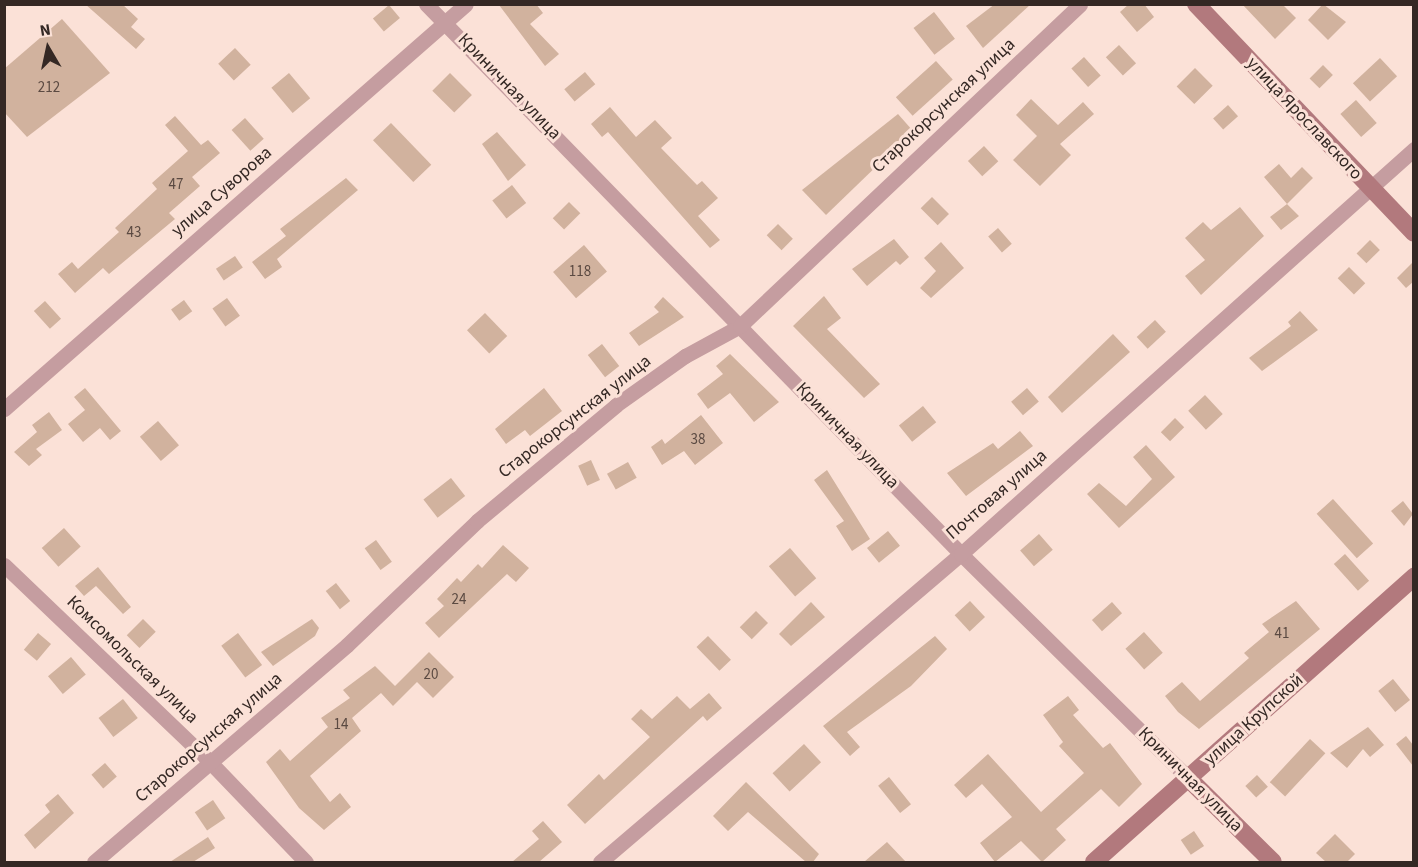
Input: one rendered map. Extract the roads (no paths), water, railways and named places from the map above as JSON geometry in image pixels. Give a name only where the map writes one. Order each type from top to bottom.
[{"type":"street","name":"Криничная улица","points":[[426,4],[447,22],[961,554],[1273,862]]},
{"type":"street","name":"улица Суворова","points":[[4,409],[466,4]]},
{"type":"street","name":"Старокорсунская улица","points":[[94,862],[347,645],[477,521],[616,405],[685,356],[740,326],[1080,4]]},
{"type":"street","name":"улица Ярославского","points":[[1196,4],[1413,233]]},
{"type":"street","name":"Почтовая улица","points":[[600,862],[961,554],[1371,191],[1413,149]]},
{"type":"street","name":"Комсомольская улица","points":[[4,565],[211,763],[306,862]]},
{"type":"street","name":"улица Крупской","points":[[1094,862],[1413,577]]}]
